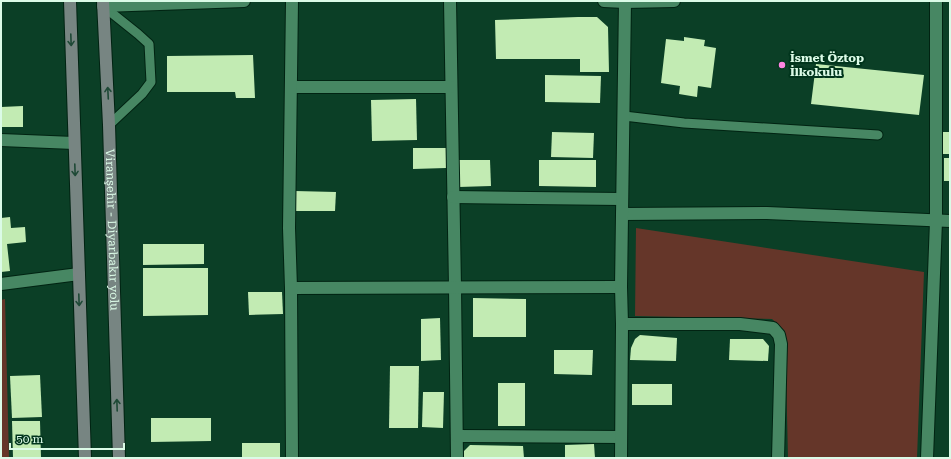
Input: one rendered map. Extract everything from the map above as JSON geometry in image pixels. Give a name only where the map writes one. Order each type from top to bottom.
[{"type":"main road","points":[[70,1],[84,458]]},
{"type":"main road","name":"Viranşehir - Diyarbakır yolu","points":[[103,4],[109,125],[119,458]]},
{"type":"street","points":[[103,4],[244,1]]},
{"type":"street","points":[[292,1],[289,228],[291,288],[292,458]]},
{"type":"street","points":[[450,1],[457,436],[456,458]]},
{"type":"street","points":[[604,1],[674,1]]},
{"type":"street","points":[[621,458],[621,287],[625,1]]},
{"type":"street","points":[[927,458],[936,220],[936,1]]},
{"type":"street","points":[[291,87],[451,87]]},
{"type":"street","points":[[1,140],[74,143]]},
{"type":"street","points":[[453,197],[622,199]]},
{"type":"street","points":[[622,214],[767,213],[950,221]]},
{"type":"street","points":[[1,284],[79,274]]},
{"type":"street","points":[[291,288],[621,287]]},
{"type":"street","points":[[622,324],[740,324],[773,328],[779,335],[782,344],[778,458]]},
{"type":"street","points":[[457,436],[621,437]]},
{"type":"lane","points":[[103,4],[149,44],[151,82],[142,94],[109,125]]},
{"type":"lane","points":[[624,116],[684,123],[878,134]]},
{"type":"shaded area","points":[[636,228],[924,272],[917,458],[788,458],[785,331],[772,319],[635,316]]},
{"type":"shaded area","points":[[5,299],[9,458],[1,458],[1,300]]},
{"type":"building","points":[[597,17],[608,27],[609,72],[580,72],[580,59],[496,59],[495,20]]},
{"type":"building","points":[[684,37],[705,40],[704,46],[716,48],[711,88],[698,86],[697,97],[679,94],[680,86],[661,83],[666,39],[684,41]]},
{"type":"building","points":[[253,55],[255,98],[236,98],[235,92],[167,92],[167,56]]},
{"type":"building","points":[[816,64],[924,75],[919,115],[811,104]]},
{"type":"building","points":[[545,75],[601,76],[600,103],[545,102]]},
{"type":"building","points":[[416,99],[417,140],[372,141],[371,100]]},
{"type":"building","points":[[23,106],[23,127],[1,127],[1,107]]},
{"type":"building","points":[[552,132],[594,133],[593,158],[551,157]]},
{"type":"building","points":[[942,132],[950,132],[950,154],[943,154]]},
{"type":"building","points":[[413,148],[446,148],[446,168],[413,169]]},
{"type":"building","points":[[944,158],[950,158],[950,181],[944,181]]},
{"type":"building","points":[[459,160],[490,160],[491,186],[459,187]]},
{"type":"building","points":[[539,160],[596,160],[596,187],[539,186]]},
{"type":"building","points":[[295,191],[336,192],[335,211],[295,211]]},
{"type":"building","points":[[10,217],[11,228],[25,227],[26,242],[7,244],[10,271],[1,272],[1,218]]},
{"type":"building","points":[[143,244],[204,244],[204,264],[143,265]]},
{"type":"building","points":[[143,268],[208,268],[208,315],[143,316]]},
{"type":"building","points":[[248,292],[282,292],[283,314],[249,315]]},
{"type":"building","points":[[473,298],[526,299],[526,337],[473,337]]},
{"type":"building","points":[[440,318],[441,360],[421,361],[421,319]]},
{"type":"building","points":[[640,335],[677,338],[676,361],[630,360],[631,348],[635,339]]},
{"type":"building","points":[[730,339],[763,339],[769,346],[768,361],[729,360]]},
{"type":"building","points":[[554,350],[593,350],[592,375],[554,374]]},
{"type":"building","points":[[390,366],[419,366],[418,428],[389,428]]},
{"type":"building","points":[[40,375],[42,417],[12,418],[10,376]]},
{"type":"building","points":[[498,383],[525,383],[525,426],[498,426]]},
{"type":"building","points":[[632,384],[672,384],[672,405],[632,405]]},
{"type":"building","points":[[423,392],[444,392],[443,428],[422,427]]},
{"type":"building","points":[[151,418],[211,418],[211,441],[151,442]]},
{"type":"building","points":[[12,421],[40,421],[41,458],[13,458]]},
{"type":"building","points":[[242,443],[280,443],[280,458],[242,458]]},
{"type":"building","points":[[594,444],[595,458],[565,458],[565,445]]},
{"type":"building","points":[[470,445],[523,446],[524,458],[464,458],[464,451]]},
{"type":"place","name":"İsmet Öztop İlkokulu","points":[[782,65]]}]
